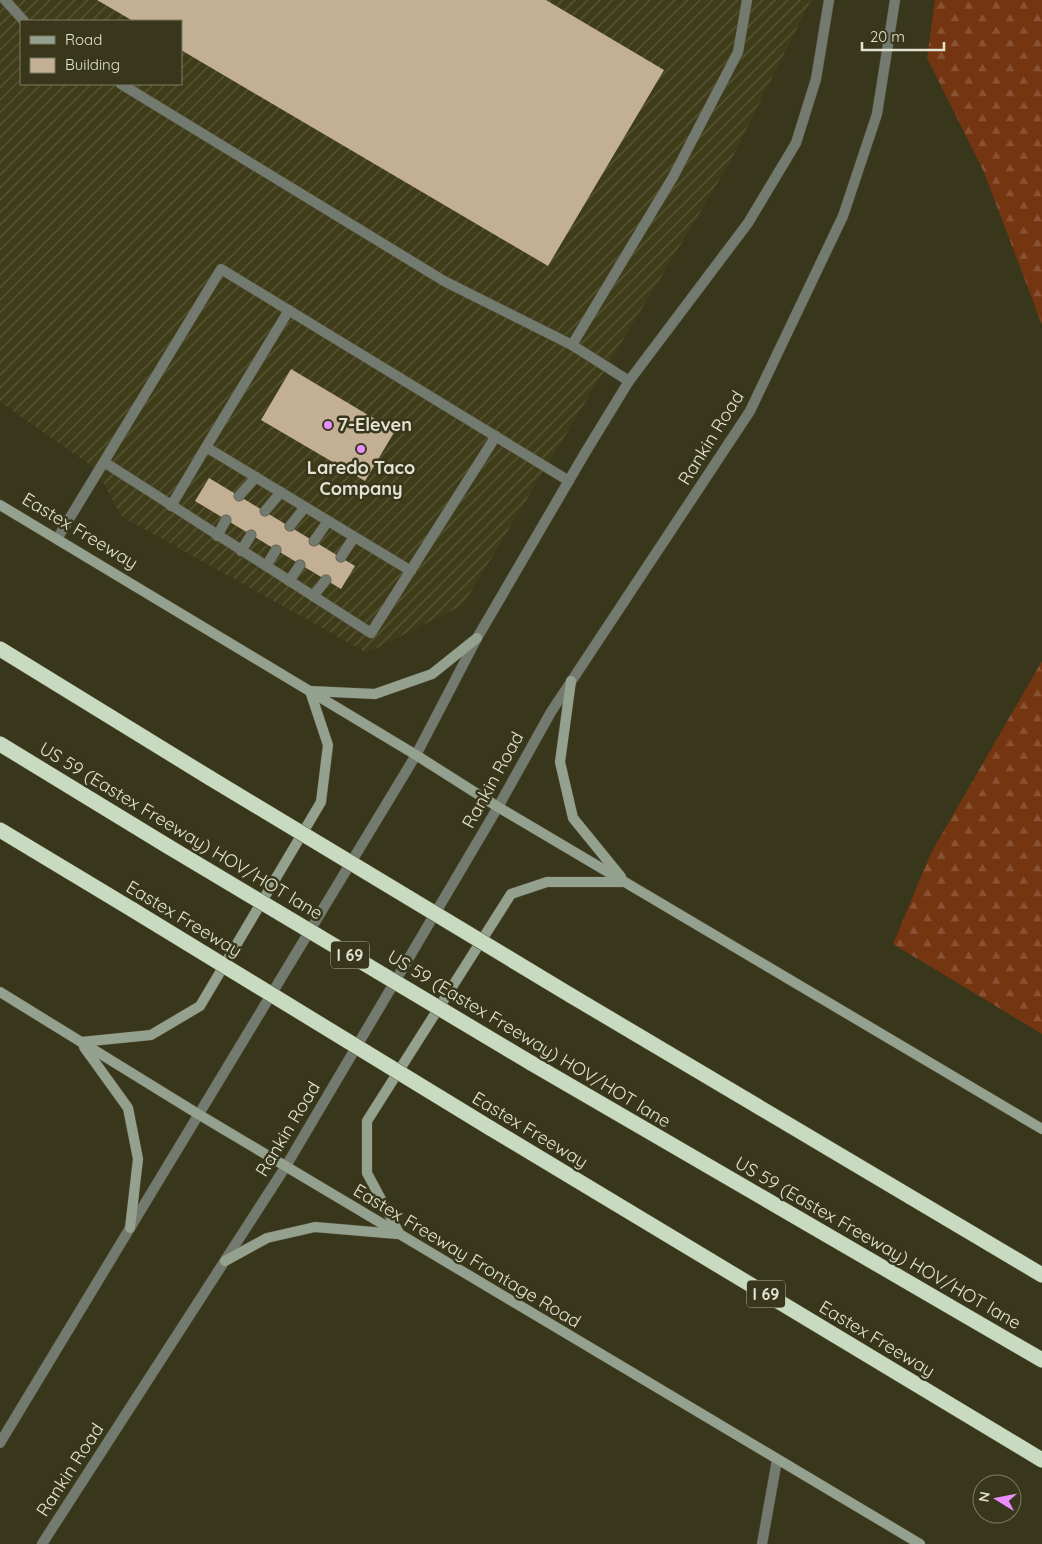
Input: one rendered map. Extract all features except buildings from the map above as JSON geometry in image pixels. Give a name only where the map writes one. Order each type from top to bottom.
[{"type":"highway","points":[[0,649],[210,778],[1042,1275]]},
{"type":"highway","name":"US 59 (Eastex Freeway) HOV/HOT lane","points":[[0,744],[531,1063],[1042,1360]]},
{"type":"highway","name":"Eastex Freeway","points":[[0,830],[1042,1460]]},
{"type":"main road","name":"Eastex Freeway","points":[[0,505],[416,755],[498,807],[1042,1129]]},
{"type":"main road","points":[[130,1228],[138,1159],[128,1108],[81,1042],[151,1035],[200,1006],[321,802],[328,745],[310,691],[375,694],[432,674],[477,638]]},
{"type":"main road","points":[[571,681],[560,762],[573,818],[625,882]]},
{"type":"main road","points":[[399,1234],[366,1173],[367,1121],[510,894],[547,882],[625,882]]},
{"type":"main road","name":"Eastex Freeway Frontage Road","points":[[0,992],[198,1114],[920,1544]]},
{"type":"main road","points":[[225,1261],[267,1238],[315,1227],[399,1234]]},
{"type":"street","points":[[5,0],[23,20]]},
{"type":"street","points":[[572,345],[673,177],[738,52],[747,0]]},
{"type":"street","points":[[0,1443],[416,755],[477,638],[629,381],[748,223],[796,143],[816,79],[829,0]]},
{"type":"street","name":"Rankin Road","points":[[42,1544],[286,1166],[498,807],[551,712],[750,412],[843,216],[877,114],[895,0]]},
{"type":"street","points":[[122,85],[444,281],[572,345],[629,381]]},
{"type":"street","points":[[57,539],[221,269],[569,481]]},
{"type":"street","points":[[171,506],[289,310]]},
{"type":"street","points":[[104,462],[371,633],[496,436]]},
{"type":"street","points":[[206,447],[411,571]]},
{"type":"street","points":[[239,496],[256,477]]},
{"type":"street","points":[[265,511],[281,492]]},
{"type":"street","points":[[290,526],[305,507]]},
{"type":"street","points":[[218,536],[226,520]]},
{"type":"street","points":[[314,541],[328,521]]},
{"type":"street","points":[[241,551],[251,535]]},
{"type":"street","points":[[341,557],[354,537]]},
{"type":"street","points":[[266,566],[276,550]]},
{"type":"street","points":[[289,581],[300,565]]},
{"type":"street","points":[[313,596],[326,580]]},
{"type":"street","points":[[762,1544],[777,1460]]},
{"type":"shaded area","points":[[0,0],[811,0],[728,166],[463,605],[367,653],[121,516],[96,469],[0,402]]},
{"type":"green space","points":[[935,0],[1042,0],[1042,325],[984,172],[927,58]]},
{"type":"green space","points":[[1042,661],[1042,1034],[893,944],[931,853]]},
{"type":"place","name":"7-Eleven","points":[[328,425]]},
{"type":"place","name":"Laredo Taco Company","points":[[361,449]]}]
